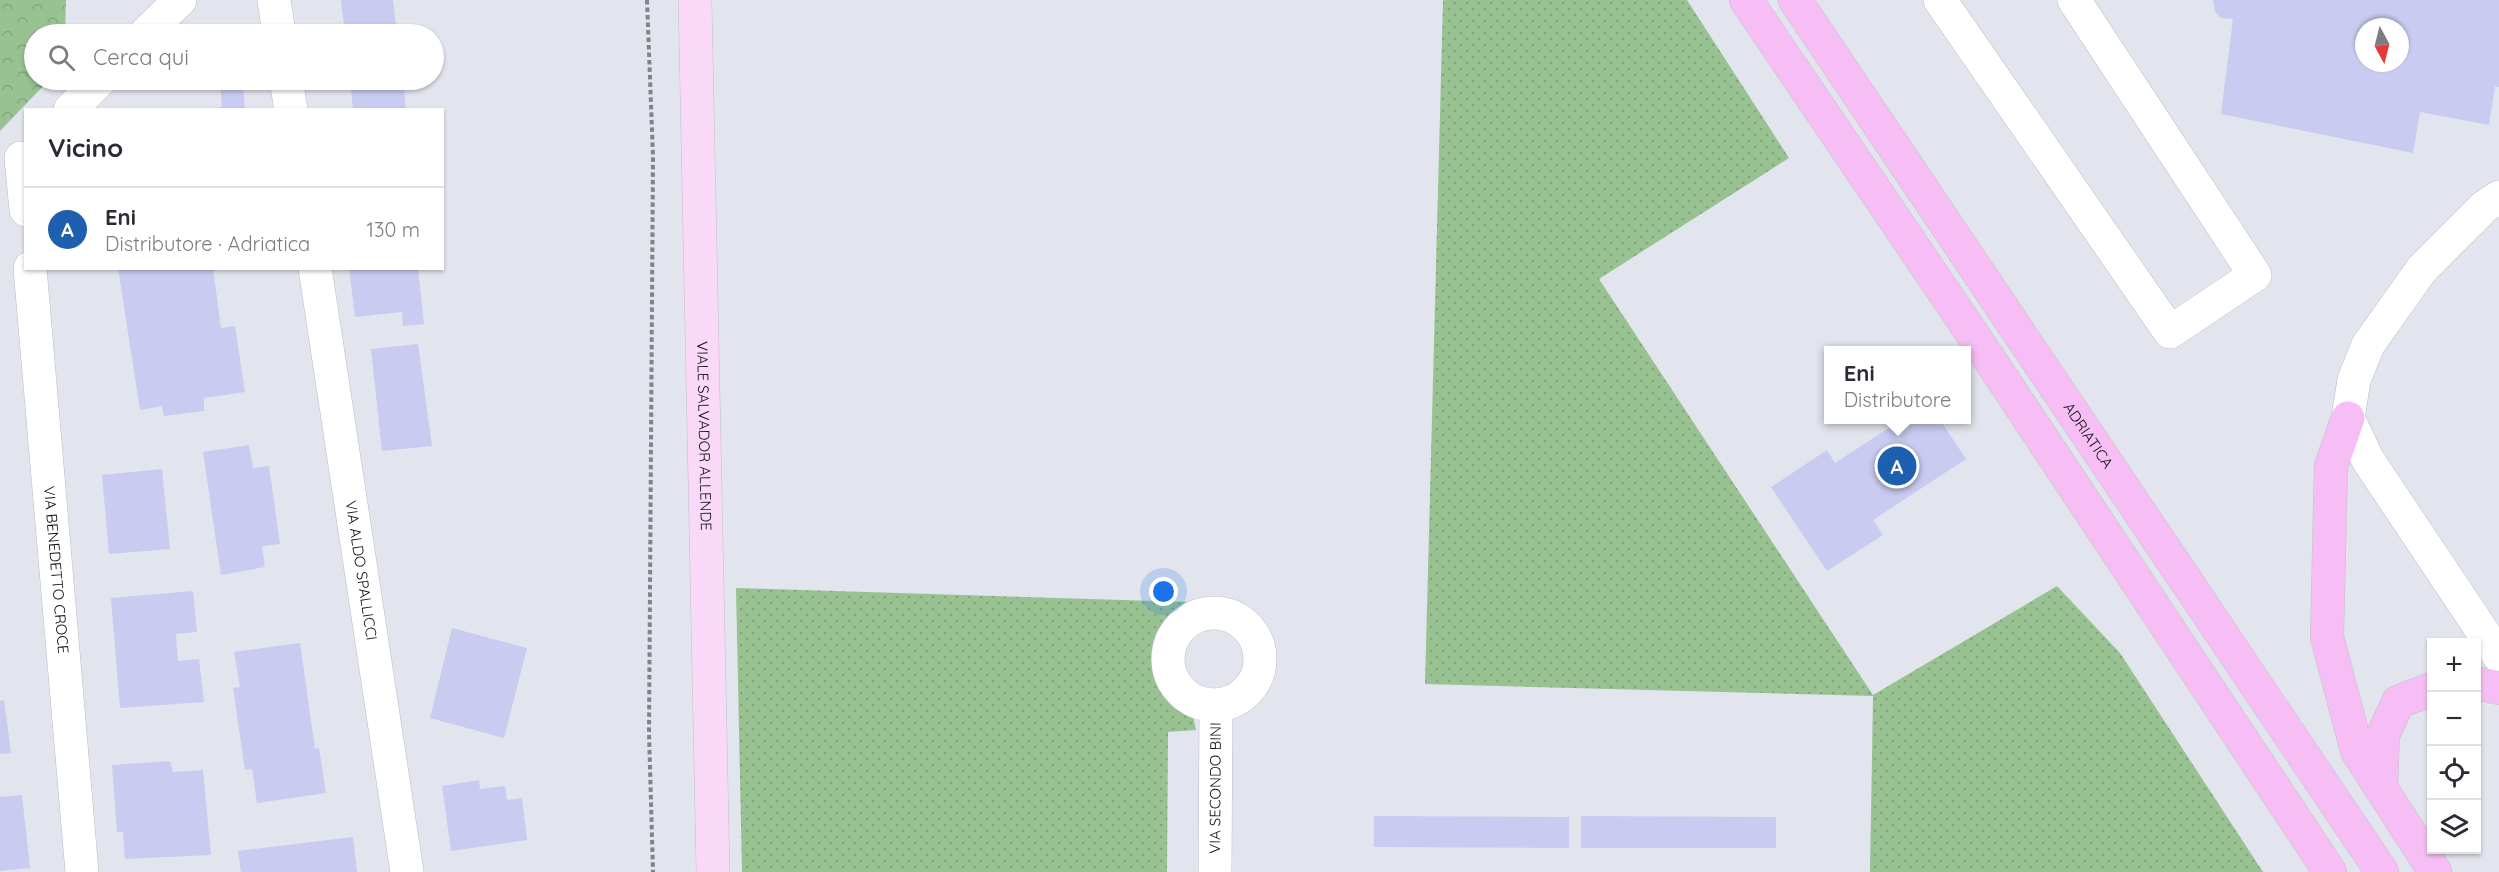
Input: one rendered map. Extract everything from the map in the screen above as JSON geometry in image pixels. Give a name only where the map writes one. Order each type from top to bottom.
[{"type":"highway","points":[[1746,0],[1986,354],[2330,872]]},
{"type":"highway","name":"ADRIATICA","points":[[1795,0],[2382,872]]},
{"type":"highway","points":[[2348,418],[2331,466],[2327,637],[2357,751],[2435,872]]},
{"type":"highway","points":[[2481,684],[2499,688]]},
{"type":"highway","points":[[2381,788],[2383,735],[2398,702],[2427,690]]},
{"type":"main road","name":"VIALE SALVADOR ALLENDE","points":[[695,0],[713,872]]},
{"type":"street","points":[[155,24],[180,0]]},
{"type":"street","points":[[274,0],[278,24]]},
{"type":"street","points":[[1940,0],[2170,332],[2255,275],[2074,0]]},
{"type":"street","points":[[72,108],[90,90]]},
{"type":"street","points":[[288,90],[291,108]]},
{"type":"street","points":[[16,163],[24,201]]},
{"type":"street","points":[[2499,197],[2484,207],[2422,269],[2368,345],[2354,380],[2348,418],[2368,460],[2499,656]]},
{"type":"street","name":"VIA BENEDETTO CROCE","points":[[30,270],[82,872]]},
{"type":"street","name":"VIA ALDO SPALLICCI","points":[[315,270],[407,872]]},
{"type":"street","name":"VIA SECONDO BINI","points":[[1215,872],[1216,705]]},
{"type":"path","points":[[647,0],[653,156],[649,732],[653,872]]},
{"type":"green space","points":[[0,0],[66,0],[65,24],[24,24],[24,90],[39,90],[0,131]]},
{"type":"green space","points":[[1443,0],[1687,0],[1789,158],[1599,279],[1873,695],[2057,586],[2120,653],[2263,872],[1870,872],[1873,696],[1425,684]]},
{"type":"green space","points":[[736,588],[1189,602],[1169,615],[1159,635],[1155,657],[1159,679],[1164,689],[1173,701],[1193,716],[1196,730],[1168,732],[1167,872],[742,872]]},
{"type":"building","points":[[341,0],[393,0],[396,24],[344,24]]},
{"type":"building","points":[[2213,0],[2499,0],[2499,87],[2495,86],[2489,125],[2420,112],[2413,153],[2221,114],[2233,19],[2221,18],[2215,12]]},
{"type":"building","points":[[220,90],[243,90],[245,108],[217,108],[222,107]]},
{"type":"building","points":[[351,90],[404,90],[406,108],[353,108]]},
{"type":"building","points":[[118,270],[213,270],[221,328],[235,326],[245,392],[204,398],[204,411],[164,416],[162,406],[140,410]]},
{"type":"building","points":[[349,270],[418,270],[424,324],[403,326],[402,312],[355,317]]},
{"type":"building","points":[[418,344],[432,446],[382,451],[371,349]]},
{"type":"building","points":[[1895,424],[1943,424],[1966,459],[1873,520],[1883,535],[1827,571],[1771,487],[1827,450],[1835,463]]},
{"type":"building","points":[[249,445],[253,468],[269,466],[280,544],[262,546],[265,567],[221,575],[203,452]]},
{"type":"building","points":[[162,469],[170,549],[109,554],[102,475]]},
{"type":"building","points":[[193,591],[197,632],[176,634],[178,661],[199,659],[204,702],[120,708],[111,598]]},
{"type":"building","points":[[452,628],[527,648],[504,738],[430,718]]},
{"type":"building","points":[[300,643],[315,749],[319,748],[326,793],[257,803],[252,769],[245,770],[233,688],[240,687],[234,652]]},
{"type":"building","points":[[4,700],[11,753],[0,754],[0,701]]},
{"type":"building","points":[[170,761],[173,772],[203,770],[211,855],[125,859],[123,832],[117,832],[112,765]]},
{"type":"building","points":[[479,780],[480,789],[505,786],[507,800],[522,798],[527,840],[451,851],[442,786]]},
{"type":"building","points":[[22,795],[30,868],[0,871],[0,797]]},
{"type":"building","points":[[1374,816],[1569,817],[1569,848],[1374,847]]},
{"type":"building","points":[[1581,816],[1776,817],[1776,848],[1581,848]]},
{"type":"building","points":[[353,837],[357,872],[241,872],[238,851]]},
{"type":"place","name":"Eni","points":[[1897,466]]}]
